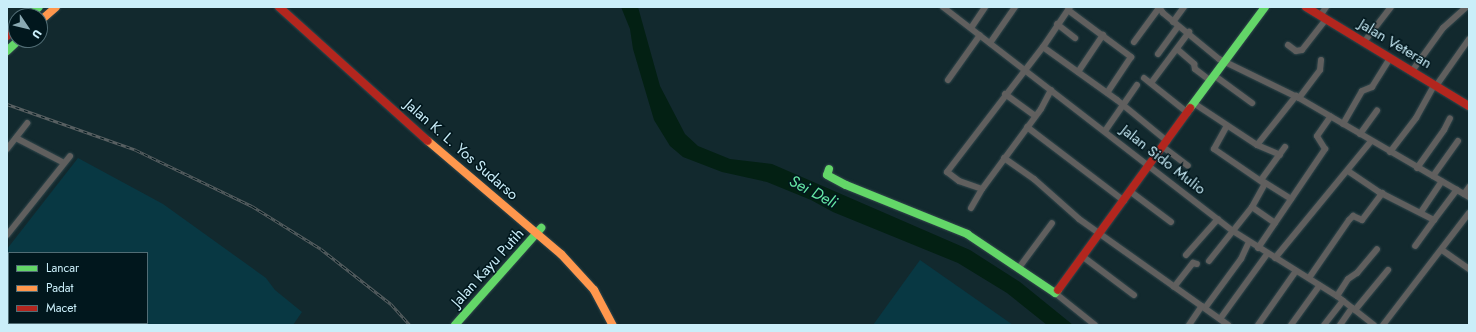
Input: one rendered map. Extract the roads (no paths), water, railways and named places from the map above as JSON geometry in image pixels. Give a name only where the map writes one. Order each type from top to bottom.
[{"type":"main road","points":[[48,14],[56,7]]},
{"type":"main road","name":"Jalan K. L. Yos Sudarso","points":[[279,7],[411,126],[540,231],[586,281],[613,325]]},
{"type":"main road","name":"Jalan K. L. Yos Sudarso","points":[[288,7],[413,120],[587,272],[613,307],[621,325]]},
{"type":"main road","points":[[829,169],[826,174],[830,177],[967,234],[1055,293],[1131,192],[1148,164],[1195,104],[1265,7]]},
{"type":"main road","name":"Jalan Veteran","points":[[1306,7],[1469,106]]},
{"type":"main road","name":"Jalan Kayu Putih","points":[[455,325],[540,231]]},
{"type":"street","name":"Jalan Sido Mulio","points":[[943,7],[1233,231],[1267,254],[1337,296],[1374,325]]},
{"type":"street","points":[[971,28],[986,7]]},
{"type":"street","points":[[990,42],[1015,7]]},
{"type":"street","points":[[1134,42],[1159,7],[1176,24],[1189,32],[1226,62],[1297,97],[1467,196],[1469,187]]},
{"type":"street","points":[[1158,54],[1176,24],[1184,7]]},
{"type":"street","points":[[1288,45],[1296,51],[1302,50],[1323,17],[1326,7]]},
{"type":"street","points":[[1364,42],[1391,7]]},
{"type":"street","points":[[1412,71],[1443,28],[1468,7]]},
{"type":"street","points":[[982,189],[959,181],[946,172],[1043,47],[1069,9],[1131,57],[1107,93]]},
{"type":"street","points":[[1058,24],[1075,38]]},
{"type":"street","points":[[1151,83],[1189,32]]},
{"type":"street","points":[[948,80],[980,35]]},
{"type":"street","points":[[1078,72],[1103,35]]},
{"type":"street","points":[[1390,152],[1416,118],[1435,85],[1469,39]]},
{"type":"street","points":[[1043,47],[1123,106],[1188,166]]},
{"type":"street","points":[[1177,49],[1194,64],[1195,70],[1213,79],[1252,103]]},
{"type":"street","points":[[1343,124],[1362,91],[1372,87],[1390,58]]},
{"type":"street","points":[[1257,145],[1320,70],[1321,60]]},
{"type":"street","points":[[1144,78],[1188,113]]},
{"type":"street","points":[[1105,131],[1137,85]]},
{"type":"street","points":[[971,208],[982,189],[1035,116],[1051,90]]},
{"type":"street","points":[[1006,94],[1035,116]]},
{"type":"street","points":[[1195,104],[1257,145],[1280,155]]},
{"type":"street","points":[[1360,134],[1377,111]]},
{"type":"street","points":[[1258,248],[1325,149],[1318,136],[1330,116]]},
{"type":"street","points":[[1417,168],[1444,130],[1450,118]]},
{"type":"street","points":[[7,149],[28,123]]},
{"type":"street","points":[[1227,126],[1214,149],[1291,199]]},
{"type":"street","points":[[1027,127],[1124,201]]},
{"type":"street","points":[[16,138],[64,163]]},
{"type":"street","points":[[1275,258],[1348,171],[1371,141]]},
{"type":"street","points":[[1433,176],[1458,141]]},
{"type":"street","points":[[1209,261],[1252,207],[1264,188],[1263,181],[1285,147]]},
{"type":"street","points":[[7,235],[70,156]]},
{"type":"street","points":[[1004,158],[1034,179],[1079,219],[1224,323],[1267,254]]},
{"type":"street","points":[[1348,171],[1382,193],[1434,220]]},
{"type":"street","points":[[1421,212],[1442,181]]},
{"type":"street","points":[[1415,246],[1456,190]]},
{"type":"street","points":[[1131,192],[1171,222]]},
{"type":"street","points":[[1309,278],[1348,220],[1353,216],[1362,220],[1382,193]]},
{"type":"street","points":[[1252,207],[1275,223]]},
{"type":"street","points":[[1383,325],[1469,213]]},
{"type":"street","points":[[1186,255],[1218,219]]},
{"type":"street","points":[[1018,269],[1052,223]]},
{"type":"street","points":[[1188,325],[1241,259],[1249,242]]},
{"type":"street","points":[[1337,296],[1348,279],[1357,273],[1377,249]]},
{"type":"street","points":[[1442,250],[1469,269]]},
{"type":"street","points":[[1082,256],[1134,295]]},
{"type":"street","points":[[1174,287],[1193,263],[1197,264]]},
{"type":"street","points":[[1340,325],[1388,270]]},
{"type":"street","points":[[1258,325],[1296,271]]},
{"type":"street","points":[[1291,325],[1320,285]]},
{"type":"street","points":[[1055,293],[1095,325]]},
{"type":"street","points":[[1324,325],[1343,301]]},
{"type":"water","name":"Sei Deli","points":[[621,7],[638,7],[660,86],[685,134],[698,146],[730,159],[772,164],[970,250],[1020,282],[1073,325],[1047,325],[1007,293],[958,263],[833,212],[811,200],[767,182],[722,172],[683,157],[670,146],[654,120],[633,49],[630,29]]},
{"type":"railway","points":[[7,104],[136,150],[252,206],[321,249],[391,304],[410,325]]}]
